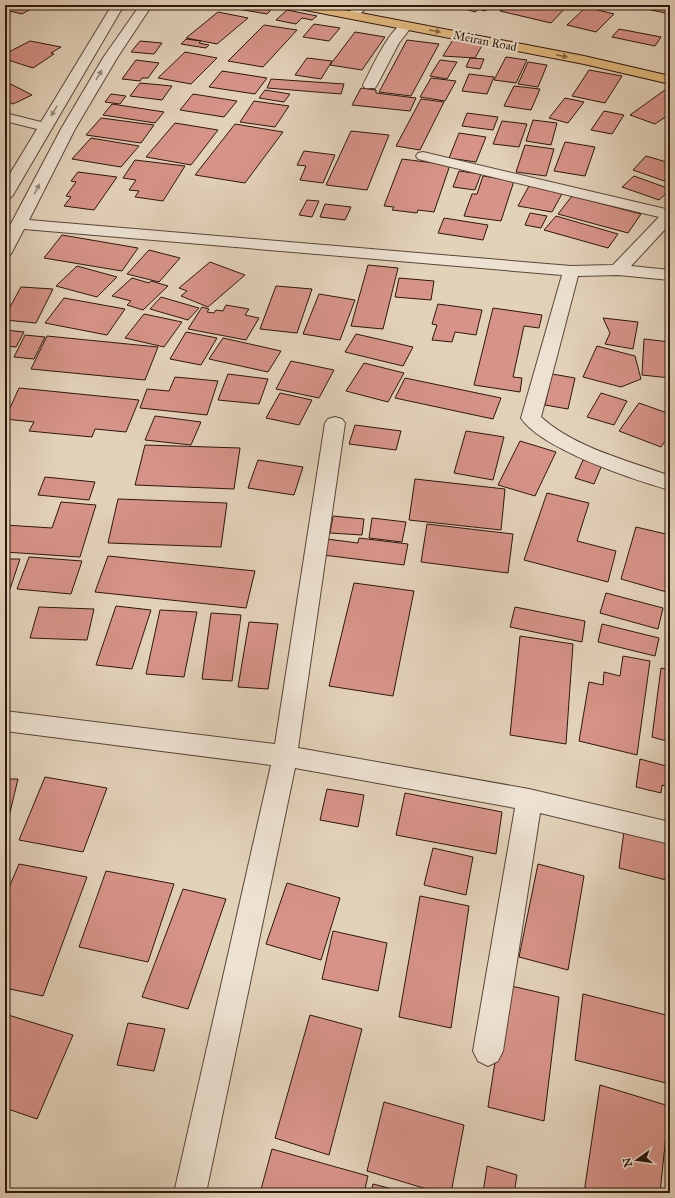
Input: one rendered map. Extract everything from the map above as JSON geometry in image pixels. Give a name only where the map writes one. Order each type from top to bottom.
[{"type":"main road","name":"Meiran Road","points":[[300,5],[356,8],[598,52],[670,69]]},
{"type":"main road","name":"Meiran Road","points":[[356,8],[406,26],[584,60],[670,80]]},
{"type":"street","points":[[5,195],[118,5]]},
{"type":"street","points":[[5,251],[72,122],[110,58],[146,5]]},
{"type":"street","points":[[370,85],[393,42],[406,26]]},
{"type":"street","points":[[5,117],[45,127]]},
{"type":"street","points":[[423,156],[670,215],[618,270]]},
{"type":"street","points":[[20,224],[572,271],[618,270],[670,276]]},
{"type":"street","points":[[572,271],[531,418],[546,432],[582,451],[670,483]]},
{"type":"street","points":[[190,1193],[285,756],[335,423]]},
{"type":"street","points":[[5,721],[285,756],[529,800],[670,833]]},
{"type":"street","points":[[488,1051],[529,800]]},
{"type":"building","points":[[5,5],[38,5],[22,14],[5,10]]},
{"type":"building","points":[[228,5],[275,6],[267,14],[226,7]]},
{"type":"building","points":[[453,5],[493,5],[485,11],[479,9],[475,12]]},
{"type":"building","points":[[507,5],[568,5],[551,23],[500,11]]},
{"type":"building","points":[[628,5],[670,5],[670,14]]},
{"type":"building","points":[[586,7],[614,14],[596,32],[567,25]]},
{"type":"building","points":[[287,10],[317,16],[312,20],[302,18],[296,24],[276,20]]},
{"type":"building","points":[[218,12],[248,18],[217,44],[186,38]]},
{"type":"building","points":[[314,24],[340,28],[329,41],[303,37]]},
{"type":"building","points":[[264,25],[297,30],[263,67],[228,61]]},
{"type":"building","points":[[619,29],[661,37],[655,46],[612,37]]},
{"type":"building","points":[[355,32],[385,37],[362,70],[330,65]]},
{"type":"building","points":[[454,38],[484,42],[475,58],[443,56]]},
{"type":"building","points":[[186,39],[201,41],[199,43],[209,45],[206,48],[181,44]]},
{"type":"building","points":[[407,40],[439,44],[411,96],[379,92]]},
{"type":"building","points":[[30,41],[61,47],[51,53],[54,54],[33,68],[5,59],[5,54]]},
{"type":"building","points":[[140,41],[162,43],[154,54],[131,52]]},
{"type":"building","points":[[185,52],[217,58],[191,84],[158,78]]},
{"type":"building","points":[[506,57],[527,60],[516,83],[494,80]]},
{"type":"building","points":[[307,58],[332,61],[321,79],[295,75]]},
{"type":"building","points":[[470,58],[484,59],[480,69],[466,67]]},
{"type":"building","points":[[136,60],[159,63],[148,78],[142,78],[140,81],[122,79]]},
{"type":"building","points":[[440,60],[457,62],[447,79],[430,76]]},
{"type":"building","points":[[528,62],[547,65],[538,87],[518,84]]},
{"type":"building","points":[[589,70],[622,76],[605,103],[572,96]]},
{"type":"building","points":[[222,71],[267,78],[255,94],[209,87]]},
{"type":"building","points":[[469,74],[494,77],[487,94],[462,91]]},
{"type":"building","points":[[431,78],[456,81],[445,101],[420,97]]},
{"type":"building","points":[[271,79],[344,84],[341,94],[267,88]]},
{"type":"building","points":[[5,81],[32,95],[13,104],[5,100]]},
{"type":"building","points":[[140,83],[172,86],[162,100],[130,96]]},
{"type":"building","points":[[514,86],[540,89],[531,110],[504,106]]},
{"type":"building","points":[[669,87],[670,114],[655,124],[630,115]]},
{"type":"building","points":[[361,88],[376,90],[376,93],[416,98],[410,111],[352,105]]},
{"type":"building","points":[[265,90],[290,94],[284,102],[259,98]]},
{"type":"building","points":[[111,94],[126,96],[120,104],[105,102]]},
{"type":"building","points":[[193,94],[237,101],[224,117],[180,110]]},
{"type":"building","points":[[565,98],[584,102],[568,123],[549,118]]},
{"type":"building","points":[[421,99],[444,102],[420,150],[396,146]]},
{"type":"building","points":[[254,101],[289,106],[275,127],[240,122]]},
{"type":"building","points":[[112,104],[164,112],[155,123],[103,115]]},
{"type":"building","points":[[604,111],[624,115],[612,134],[591,130]]},
{"type":"building","points":[[467,113],[498,117],[493,130],[462,126]]},
{"type":"building","points":[[101,118],[154,125],[141,143],[86,135]]},
{"type":"building","points":[[533,120],[557,123],[551,145],[526,141]]},
{"type":"building","points":[[502,121],[527,124],[519,147],[493,144]]},
{"type":"building","points":[[175,123],[218,130],[191,165],[146,157]]},
{"type":"building","points":[[235,124],[283,132],[245,183],[195,175]]},
{"type":"building","points":[[351,131],[389,135],[367,190],[326,185]]},
{"type":"building","points":[[459,133],[486,137],[476,162],[449,158]]},
{"type":"building","points":[[91,138],[139,146],[121,167],[72,159]]},
{"type":"building","points":[[565,142],[595,147],[585,176],[554,171]]},
{"type":"building","points":[[525,145],[554,149],[546,176],[516,172]]},
{"type":"building","points":[[304,151],[335,155],[323,183],[300,180],[306,166],[297,165]]},
{"type":"building","points":[[646,156],[670,163],[670,183],[633,170]]},
{"type":"building","points":[[402,159],[450,165],[434,212],[418,210],[417,213],[392,210],[394,207],[384,206]]},
{"type":"building","points":[[135,160],[185,166],[163,201],[135,197],[139,191],[129,190],[136,180],[123,178]]},
{"type":"building","points":[[459,171],[481,174],[475,190],[453,187]]},
{"type":"building","points":[[78,172],[117,177],[94,210],[64,206],[71,197],[66,196],[76,182],[71,181]]},
{"type":"building","points":[[483,176],[514,181],[501,221],[464,216],[472,194],[477,194]]},
{"type":"building","points":[[634,176],[670,190],[659,200],[622,187]]},
{"type":"building","points":[[529,186],[563,192],[552,212],[518,206]]},
{"type":"building","points":[[572,196],[641,214],[628,233],[558,214]]},
{"type":"building","points":[[307,200],[319,201],[312,217],[299,215]]},
{"type":"building","points":[[325,204],[351,207],[345,220],[320,217]]},
{"type":"building","points":[[530,213],[547,216],[541,228],[525,225]]},
{"type":"building","points":[[556,216],[618,234],[608,248],[544,230]]},
{"type":"building","points":[[444,218],[488,225],[483,240],[438,233]]},
{"type":"building","points":[[62,235],[138,248],[122,271],[44,258]]},
{"type":"building","points":[[149,250],[180,258],[159,282],[127,274]]},
{"type":"building","points":[[210,262],[245,275],[208,307],[181,296],[187,291],[179,288]]},
{"type":"building","points":[[368,265],[398,268],[383,329],[351,326]]},
{"type":"building","points":[[77,266],[117,277],[97,297],[56,286]]},
{"type":"building","points":[[132,278],[168,286],[143,310],[127,305],[131,301],[112,296]]},
{"type":"building","points":[[399,278],[434,281],[431,300],[395,297]]},
{"type":"building","points":[[276,286],[312,289],[297,333],[260,329]]},
{"type":"building","points":[[21,287],[53,289],[36,323],[5,320],[5,316]]},
{"type":"building","points":[[319,294],[355,300],[340,340],[303,334]]},
{"type":"building","points":[[161,297],[199,308],[188,320],[150,309]]},
{"type":"building","points":[[64,298],[125,309],[107,335],[45,323]]},
{"type":"building","points":[[438,304],[482,310],[476,335],[455,332],[452,342],[432,340],[437,325],[432,324]]},
{"type":"building","points":[[226,305],[249,309],[245,315],[259,318],[246,340],[188,329],[202,307],[209,309],[207,312],[214,313],[216,310],[223,311]]},
{"type":"building","points":[[493,308],[542,315],[539,328],[524,326],[513,377],[522,378],[520,392],[474,385]]},
{"type":"building","points":[[144,314],[182,322],[164,347],[125,338]]},
{"type":"building","points":[[603,318],[638,322],[633,349],[605,344],[610,333]]},
{"type":"building","points":[[5,330],[24,332],[16,347],[5,346]]},
{"type":"building","points":[[186,332],[217,338],[201,365],[170,359]]},
{"type":"building","points":[[356,334],[413,347],[403,366],[345,352]]},
{"type":"building","points":[[25,335],[45,337],[34,359],[14,357]]},
{"type":"building","points":[[47,336],[158,347],[145,380],[31,369]]},
{"type":"building","points":[[223,338],[281,351],[268,372],[209,359]]},
{"type":"building","points":[[644,339],[670,342],[670,378],[642,375]]},
{"type":"building","points":[[597,346],[635,356],[641,379],[621,387],[583,377]]},
{"type":"building","points":[[291,361],[334,370],[319,398],[276,389]]},
{"type":"building","points":[[364,363],[404,373],[388,402],[346,391]]},
{"type":"building","points":[[228,374],[268,379],[259,404],[218,400]]},
{"type":"building","points":[[552,374],[575,378],[568,409],[545,405]]},
{"type":"building","points":[[175,377],[218,381],[207,415],[140,408],[147,389],[169,391]]},
{"type":"building","points":[[405,378],[501,398],[493,419],[395,398]]},
{"type":"building","points":[[19,388],[139,400],[126,432],[95,429],[92,437],[29,431],[34,422],[5,419]]},
{"type":"building","points":[[280,393],[312,400],[299,425],[266,418]]},
{"type":"building","points":[[601,393],[627,401],[614,425],[587,417]]},
{"type":"building","points":[[639,403],[670,414],[670,434],[661,447],[619,431]]},
{"type":"building","points":[[155,416],[201,422],[191,445],[145,440]]},
{"type":"building","points":[[355,425],[401,431],[396,450],[349,444]]},
{"type":"building","points":[[466,431],[504,437],[493,480],[454,473]]},
{"type":"building","points":[[520,441],[556,452],[535,496],[498,485]]},
{"type":"building","points":[[145,445],[240,448],[234,489],[135,485]]},
{"type":"building","points":[[258,460],[303,467],[294,495],[248,488]]},
{"type":"building","points":[[583,460],[602,465],[594,484],[575,478]]},
{"type":"building","points":[[45,477],[95,482],[89,500],[38,495]]},
{"type":"building","points":[[415,479],[505,489],[501,530],[409,520]]},
{"type":"building","points":[[547,493],[589,503],[577,541],[616,551],[608,582],[524,560]]},
{"type":"building","points":[[118,499],[227,503],[221,547],[108,543]]},
{"type":"building","points":[[61,502],[96,505],[80,557],[5,552],[5,525],[52,528]]},
{"type":"building","points":[[333,516],[364,519],[362,535],[330,533]]},
{"type":"building","points":[[372,518],[406,522],[402,542],[369,538]]},
{"type":"building","points":[[427,524],[513,534],[508,573],[421,562]]},
{"type":"building","points":[[636,527],[670,535],[670,593],[621,579]]},
{"type":"building","points":[[359,538],[408,544],[404,565],[323,555],[327,539],[358,543]]},
{"type":"building","points":[[108,556],[255,571],[246,608],[95,592]]},
{"type":"building","points":[[29,557],[82,561],[71,594],[17,589]]},
{"type":"building","points":[[5,559],[20,559],[10,589],[5,588]]},
{"type":"building","points":[[354,583],[414,591],[393,696],[329,686]]},
{"type":"building","points":[[606,593],[663,608],[658,629],[600,613]]},
{"type":"building","points":[[116,606],[151,610],[132,669],[96,665]]},
{"type":"building","points":[[39,607],[94,609],[87,640],[30,638]]},
{"type":"building","points":[[515,607],[585,621],[582,642],[510,627]]},
{"type":"building","points":[[160,610],[197,612],[184,677],[146,674]]},
{"type":"building","points":[[211,613],[241,615],[232,681],[202,679]]},
{"type":"building","points":[[249,622],[278,624],[268,689],[238,687]]},
{"type":"building","points":[[602,624],[659,638],[655,656],[598,642]]},
{"type":"building","points":[[520,636],[573,644],[566,744],[510,735]]},
{"type":"building","points":[[623,656],[650,661],[637,755],[579,741],[589,682],[603,685],[604,672],[620,676]]},
{"type":"building","points":[[661,668],[670,670],[670,742],[652,737]]},
{"type":"building","points":[[640,759],[670,767],[670,788],[662,785],[661,793],[636,787]]},
{"type":"building","points":[[45,777],[107,788],[83,852],[19,840]]},
{"type":"building","points":[[5,779],[18,779],[5,833]]},
{"type":"building","points":[[327,789],[364,795],[358,827],[320,820]]},
{"type":"building","points":[[405,793],[502,812],[496,854],[396,835]]},
{"type":"building","points":[[624,831],[670,843],[670,881],[619,868]]},
{"type":"building","points":[[433,848],[473,857],[466,895],[424,885]]},
{"type":"building","points":[[19,864],[87,877],[43,996],[5,988],[5,897]]},
{"type":"building","points":[[538,864],[584,876],[568,970],[519,957]]},
{"type":"building","points":[[106,871],[174,884],[148,962],[79,947]]},
{"type":"building","points":[[287,883],[340,898],[321,960],[266,944]]},
{"type":"building","points":[[183,889],[226,899],[188,1009],[142,997]]},
{"type":"building","points":[[420,896],[469,906],[451,1028],[399,1017]]},
{"type":"building","points":[[333,931],[387,943],[378,991],[322,979]]},
{"type":"building","points":[[507,985],[559,997],[544,1121],[488,1107]]},
{"type":"building","points":[[583,994],[670,1016],[670,1084],[575,1060]]},
{"type":"building","points":[[5,1014],[73,1035],[37,1119],[5,1108]]},
{"type":"building","points":[[310,1015],[362,1029],[329,1155],[275,1138]]},
{"type":"building","points":[[128,1023],[165,1029],[154,1071],[117,1065]]},
{"type":"building","points":[[600,1085],[669,1106],[660,1193],[584,1193]]},
{"type":"building","points":[[384,1102],[464,1125],[451,1193],[440,1193],[367,1171]]},
{"type":"building","points":[[272,1149],[368,1176],[364,1193],[260,1193]]},
{"type":"building","points":[[487,1166],[517,1175],[514,1193],[483,1193]]},
{"type":"building","points":[[373,1184],[408,1193],[371,1193]]}]
